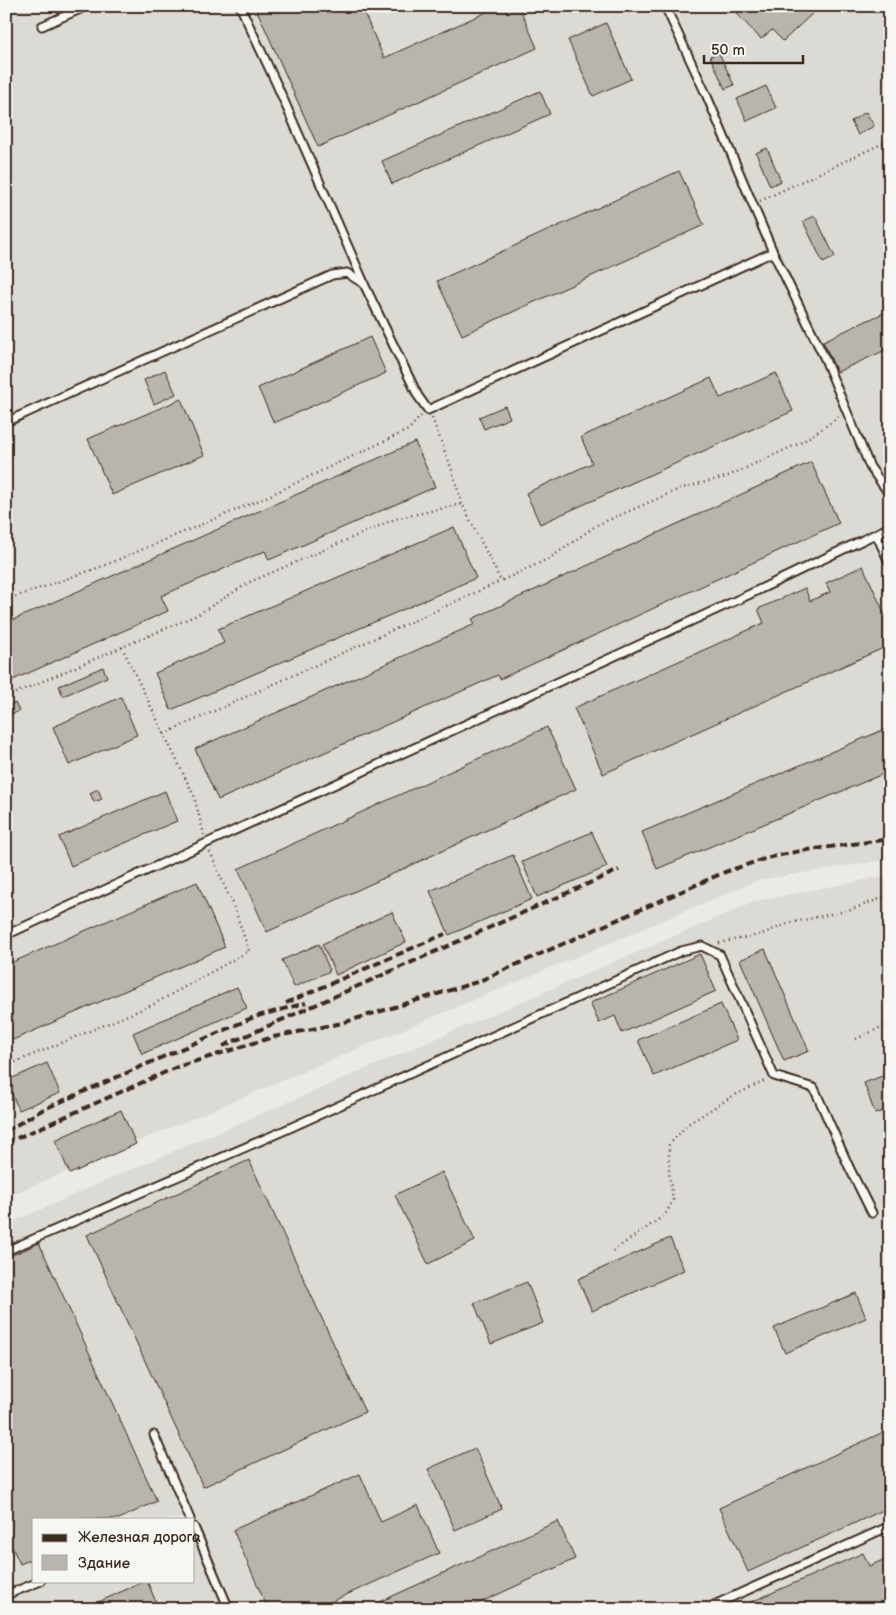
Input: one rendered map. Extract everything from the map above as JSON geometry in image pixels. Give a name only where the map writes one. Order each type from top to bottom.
[{"type":"lane","points":[[42,26],[87,6]]},
{"type":"lane","points":[[240,6],[278,85],[364,284],[418,396],[428,410],[773,252]]},
{"type":"lane","points":[[665,6],[706,94],[773,252],[824,357],[870,467],[890,495]]},
{"type":"lane","points":[[6,422],[332,275],[347,273],[364,284]]},
{"type":"lane","points":[[6,934],[730,604],[890,527]]},
{"type":"lane","points":[[876,534],[890,564]]},
{"type":"lane","points":[[6,1251],[283,1131],[680,951],[702,946],[720,955],[774,1076],[814,1088],[849,1167],[872,1213]]},
{"type":"lane","points":[[154,1435],[190,1518]]},
{"type":"lane","points":[[716,1609],[714,1605],[890,1526]]},
{"type":"lane","points":[[195,1529],[229,1609]]},
{"type":"lane","points":[[6,1595],[38,1582]]},
{"type":"path","points":[[753,204],[890,140]]},
{"type":"path","points":[[164,734],[550,558],[597,525],[682,488],[726,477],[802,442],[833,422],[846,409]]},
{"type":"path","points":[[6,600],[103,566],[262,500],[408,430],[428,410],[452,470],[462,504],[501,581]]},
{"type":"path","points":[[6,697],[197,615],[250,582],[395,519],[462,504]]},
{"type":"path","points":[[6,1066],[152,1005],[249,951],[236,913],[206,843],[194,796],[122,647]]},
{"type":"path","points":[[702,946],[759,935],[790,923],[850,910],[890,894]]},
{"type":"path","points":[[856,1039],[890,1023]]},
{"type":"path","points":[[613,1251],[665,1215],[674,1200],[669,1174],[669,1145],[675,1138],[688,1124],[732,1097],[774,1076]]},
{"type":"shaded area","points":[[6,6],[890,6],[890,859],[759,880],[6,1197]]},
{"type":"shaded area","points":[[890,875],[890,1609],[6,1609],[6,1225],[756,901]]},
{"type":"building","points":[[255,6],[361,6],[384,58],[500,6],[519,6],[537,48],[318,147]]},
{"type":"building","points":[[744,6],[787,6],[790,10],[794,6],[809,6],[814,12],[783,41],[772,30],[761,39],[737,14]]},
{"type":"building","points":[[606,23],[631,79],[593,96],[568,40]]},
{"type":"building","points":[[719,53],[734,85],[725,89],[710,56]]},
{"type":"building","points":[[766,86],[776,108],[747,121],[737,99]]},
{"type":"building","points":[[540,91],[550,114],[392,184],[382,161]]},
{"type":"building","points":[[866,112],[874,126],[858,135],[851,121]]},
{"type":"building","points":[[767,148],[781,181],[770,186],[756,153]]},
{"type":"building","points":[[679,171],[704,225],[462,335],[437,281]]},
{"type":"building","points":[[815,216],[835,257],[823,263],[803,221]]},
{"type":"building","points":[[890,310],[890,348],[837,372],[823,341]]},
{"type":"building","points":[[370,337],[386,373],[274,423],[258,388]]},
{"type":"building","points":[[165,370],[176,394],[154,404],[144,380]]},
{"type":"building","points":[[776,373],[793,411],[540,524],[526,493],[592,463],[581,437],[711,378],[720,398]]},
{"type":"building","points":[[181,399],[204,455],[112,495],[88,439]]},
{"type":"building","points":[[505,406],[510,418],[484,429],[479,417]]},
{"type":"building","points":[[415,442],[435,487],[269,560],[265,551],[161,596],[168,611],[6,683],[6,623]]},
{"type":"building","points":[[811,462],[839,523],[500,679],[498,675],[218,800],[195,749],[475,624],[472,619]]},
{"type":"building","points":[[454,527],[476,578],[171,710],[155,673],[224,643],[218,629]]},
{"type":"building","points":[[863,566],[890,626],[890,645],[603,774],[574,708],[764,623],[758,609],[805,588],[810,601],[830,592],[826,583]]},
{"type":"building","points":[[103,667],[107,677],[63,696],[59,686]]},
{"type":"building","points":[[121,697],[137,735],[69,765],[53,727]]},
{"type":"building","points":[[15,703],[19,711],[6,717],[6,707]]},
{"type":"building","points":[[547,727],[576,789],[267,932],[238,869]]},
{"type":"building","points":[[890,727],[890,771],[657,869],[642,832]]},
{"type":"building","points":[[98,789],[102,799],[94,802],[90,793]]},
{"type":"building","points":[[165,791],[177,821],[71,866],[59,837]]},
{"type":"building","points":[[592,832],[607,867],[537,897],[522,862]]},
{"type":"building","points":[[513,855],[532,899],[449,935],[430,891]]},
{"type":"building","points":[[197,882],[225,947],[6,1043],[6,965]]},
{"type":"building","points":[[392,912],[406,942],[336,975],[322,944]]},
{"type":"building","points":[[319,944],[330,971],[294,987],[282,960]]},
{"type":"building","points":[[765,949],[809,1051],[784,1061],[740,960]]},
{"type":"building","points":[[700,954],[716,991],[622,1033],[615,1016],[599,1023],[590,1003]]},
{"type":"building","points":[[237,987],[247,1008],[142,1054],[133,1033]]},
{"type":"building","points":[[721,1004],[737,1040],[654,1076],[638,1040]]},
{"type":"building","points":[[47,1063],[60,1093],[19,1110],[6,1081]]},
{"type":"building","points":[[890,1073],[890,1108],[875,1114],[864,1083]]},
{"type":"building","points":[[121,1110],[136,1144],[70,1174],[55,1140]]},
{"type":"building","points":[[249,1160],[365,1412],[203,1487],[87,1235]]},
{"type":"building","points":[[442,1172],[475,1241],[428,1264],[395,1195]]},
{"type":"building","points":[[670,1238],[684,1270],[592,1311],[578,1279]]},
{"type":"building","points":[[39,1243],[157,1501],[121,1518],[32,1518],[32,1559],[20,1564],[6,1534],[6,1258]]},
{"type":"building","points":[[527,1282],[543,1323],[491,1344],[474,1303]]},
{"type":"building","points":[[856,1293],[866,1318],[785,1353],[774,1328]]},
{"type":"building","points":[[890,1429],[890,1507],[748,1572],[719,1508]]},
{"type":"building","points":[[475,1448],[502,1509],[455,1530],[428,1469]]},
{"type":"building","points":[[360,1474],[381,1522],[418,1505],[439,1553],[315,1609],[268,1609],[233,1530]]},
{"type":"building","points":[[558,1521],[575,1559],[466,1609],[364,1609]]},
{"type":"building","points":[[863,1553],[869,1566],[890,1557],[890,1609],[735,1609]]},
{"type":"building","points":[[143,1582],[147,1582],[159,1609],[83,1609]]},
{"type":"railway","points":[[6,1143],[177,1067],[273,1037],[342,1023],[477,982],[725,872],[767,858],[800,851],[890,839]]},
{"type":"railway","points":[[223,1046],[619,870]]},
{"type":"railway","points":[[286,1003],[445,934]]},
{"type":"railway","points":[[6,1131],[42,1110],[254,1017],[306,1003]]}]
